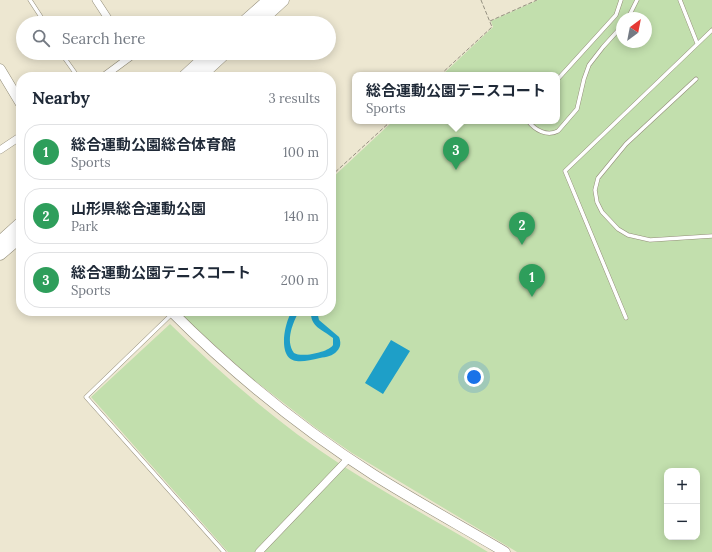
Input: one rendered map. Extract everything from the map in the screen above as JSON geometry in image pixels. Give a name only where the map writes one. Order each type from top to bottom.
[{"type":"highway","points":[[251,16],[269,0]]},
{"type":"highway","points":[[266,16],[283,0]]},
{"type":"highway","points":[[189,72],[202,60]]},
{"type":"highway","points":[[204,72],[217,60]]},
{"type":"highway","points":[[0,242],[16,228]]},
{"type":"highway","points":[[0,254],[16,240]]},
{"type":"street","points":[[96,0],[106,16]]},
{"type":"street","points":[[110,72],[126,60]]},
{"type":"street","points":[[0,68],[16,95]]},
{"type":"street","points":[[0,150],[16,139]]},
{"type":"street","points":[[176,316],[200,340],[248,383],[290,417],[349,458],[399,490],[505,552]]},
{"type":"street","points":[[259,552],[349,458]]},
{"type":"lane","points":[[30,0],[40,16]]},
{"type":"lane","points":[[560,77],[616,15],[621,0]]},
{"type":"lane","points":[[631,12],[637,0]]},
{"type":"lane","points":[[680,0],[697,43]]},
{"type":"lane","points":[[626,318],[565,171],[712,30]]},
{"type":"lane","points":[[531,124],[536,129],[545,133],[554,133],[558,131],[577,109],[584,78],[589,65],[602,47],[616,32]]},
{"type":"lane","points":[[66,60],[74,72]]},
{"type":"lane","points":[[696,79],[626,144],[598,178],[595,190],[597,202],[602,212],[618,229],[628,235],[650,240],[712,236]]},
{"type":"lane","points":[[168,316],[86,397],[224,552]]},
{"type":"path","points":[[443,72],[492,27],[482,0]]},
{"type":"path","points":[[490,21],[537,0]]},
{"type":"path","points":[[336,171],[388,124]]},
{"type":"green space","points":[[538,0],[712,0],[712,552],[517,552],[352,453],[316,428],[250,377],[183,317],[336,316],[336,174],[390,124],[560,124],[560,72],[445,72],[493,27],[491,21]]},
{"type":"green space","points":[[170,324],[231,381],[297,434],[343,466],[488,552],[228,552],[91,397]]},
{"type":"water","points":[[290,316],[297,316],[292,326],[290,337],[291,348],[294,353],[303,355],[315,354],[331,348],[333,345],[333,338],[321,330],[312,321],[311,316],[318,316],[319,320],[339,337],[339,348],[334,354],[329,356],[305,361],[289,358],[284,347],[284,338],[286,324]]},
{"type":"water","points":[[391,340],[410,351],[383,394],[365,383]]},
{"type":"place","name":"総合運動公園テニスコート","points":[[456,170]]},
{"type":"place","name":"山形県総合運動公園","points":[[522,245]]},
{"type":"place","name":"総合運動公園総合体育館","points":[[532,297]]}]
